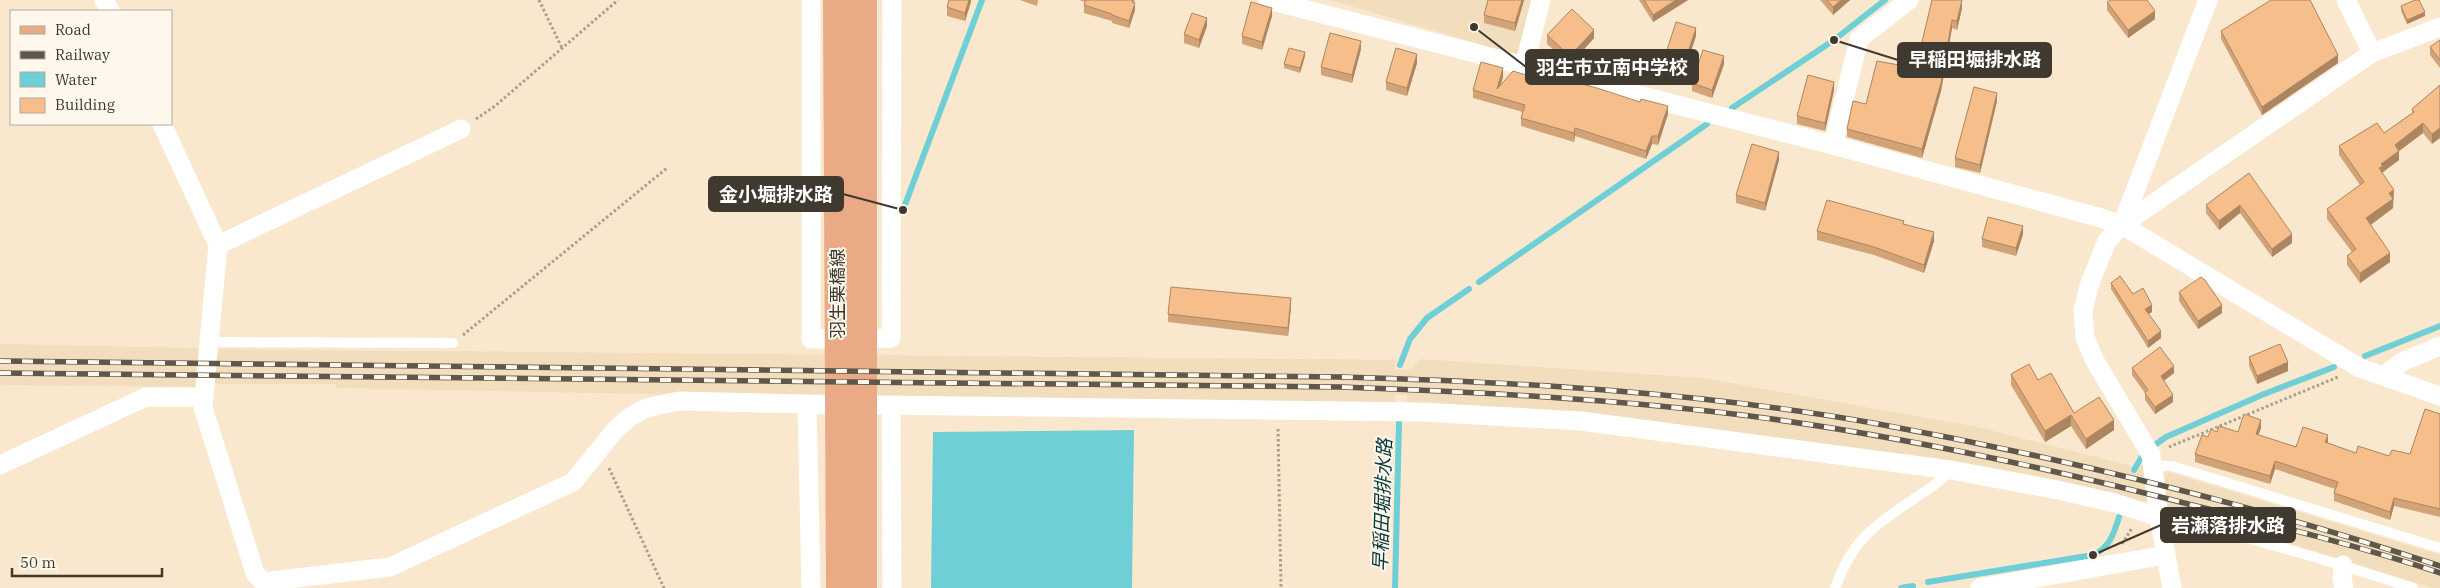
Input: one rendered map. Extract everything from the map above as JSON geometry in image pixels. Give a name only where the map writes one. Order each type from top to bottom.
[{"type":"main road","name":"羽生栗橋線","points":[[837,0],[840,588]]},
{"type":"main road","name":"羽生栗橋線","points":[[863,0],[863,588]]},
{"type":"street","points":[[811,0],[811,340],[891,338],[892,0]]},
{"type":"street","points":[[1268,0],[1833,145],[2122,225],[2360,368],[2440,396]]},
{"type":"street","points":[[1524,66],[1541,0]]},
{"type":"street","points":[[1833,145],[1859,39],[1909,0]]},
{"type":"street","points":[[2122,225],[2208,0]]},
{"type":"street","points":[[2346,0],[2372,53]]},
{"type":"street","points":[[2172,588],[2165,555],[2150,515],[2153,461],[2095,361],[2085,338],[2083,310],[2090,283],[2107,242],[2122,225],[2372,53],[2440,27]]},
{"type":"street","points":[[162,125],[218,246],[203,407],[255,573],[263,582],[390,567],[573,482],[616,429],[630,417],[646,408],[679,400],[807,404],[1423,412],[1581,421],[1951,470],[2067,492],[2115,503],[2150,515]]},
{"type":"street","points":[[218,246],[461,129]]},
{"type":"street","points":[[2384,376],[2402,362],[2440,346]]},
{"type":"street","points":[[0,465],[146,397],[203,398]]},
{"type":"street","points":[[807,404],[811,588]]},
{"type":"street","points":[[891,405],[892,588]]},
{"type":"street","points":[[1980,588],[2165,555]]},
{"type":"street","points":[[2343,565],[2342,578],[2344,588]]},
{"type":"lane","points":[[208,342],[453,343]]},
{"type":"lane","points":[[2153,461],[2440,548]]},
{"type":"lane","points":[[1835,588],[1851,553],[1865,533],[1940,481],[1951,470]]},
{"type":"lane","points":[[2150,515],[2223,531],[2343,565],[2413,588]]},
{"type":"path","points":[[538,0],[562,48]]},
{"type":"path","points":[[461,129],[495,106],[618,0]]},
{"type":"path","points":[[453,343],[667,168]]},
{"type":"path","points":[[2153,461],[2209,429],[2360,368]]},
{"type":"path","points":[[1278,411],[1281,588]]},
{"type":"path","points":[[594,455],[611,470],[664,588]]},
{"type":"path","points":[[2111,564],[2150,515]]},
{"type":"shaded area","points":[[1330,0],[1532,0],[1517,55]]},
{"type":"shaded area","points":[[0,344],[198,348],[201,354],[201,383],[195,387],[0,385]]},
{"type":"shaded area","points":[[212,349],[1396,360],[1394,370],[1411,369],[1420,359],[1702,378],[1978,427],[2131,466],[2129,471],[2137,473],[2143,462],[2147,500],[2142,506],[1407,404],[1407,395],[1395,395],[1394,405],[805,397],[337,388],[335,384],[211,384]]},
{"type":"shaded area","points":[[2168,472],[2440,555],[2440,588],[2433,588],[2250,531],[2167,510],[2165,475]]},
{"type":"water","points":[[1134,430],[1132,588],[931,588],[933,432]]},
{"type":"building","points":[[949,0],[969,0],[965,13],[947,7]]},
{"type":"building","points":[[1086,0],[1133,0],[1132,2],[1135,3],[1129,21],[1084,5]]},
{"type":"building","points":[[1488,0],[1522,0],[1515,23],[1484,15]]},
{"type":"building","points":[[1644,0],[1676,0],[1653,15]]},
{"type":"building","points":[[1827,0],[1841,0],[1833,7]]},
{"type":"building","points":[[1932,0],[1962,0],[1957,21],[1952,20],[1941,83],[1922,149],[1847,129],[1853,101],[1866,104],[1877,61],[1910,67],[1914,48],[1920,50]]},
{"type":"building","points":[[2110,0],[2147,0],[2155,11],[2128,30],[2107,2]]},
{"type":"building","points":[[2271,0],[2310,0],[2338,55],[2262,107],[2221,31]]},
{"type":"building","points":[[2419,0],[2425,12],[2407,20],[2401,6]]},
{"type":"building","points":[[1251,2],[1272,8],[1262,42],[1242,36]]},
{"type":"building","points":[[1572,9],[1594,30],[1570,56],[1547,35]]},
{"type":"building","points":[[1192,13],[1207,18],[1199,40],[1184,34]]},
{"type":"building","points":[[1676,22],[1696,28],[1686,58],[1666,53]]},
{"type":"building","points":[[1330,33],[1361,41],[1352,75],[1321,67]]},
{"type":"building","points":[[2440,40],[2440,60],[2430,47]]},
{"type":"building","points":[[1289,48],[1305,52],[1300,68],[1284,64]]},
{"type":"building","points":[[1396,48],[1417,54],[1407,88],[1386,82]]},
{"type":"building","points":[[1703,50],[1724,56],[1712,90],[1692,83]]},
{"type":"building","points":[[1481,62],[1503,68],[1497,89],[1513,71],[1539,79],[1541,73],[1640,102],[1641,99],[1668,106],[1658,136],[1652,136],[1646,151],[1575,128],[1574,133],[1521,118],[1525,105],[1473,90]]},
{"type":"building","points":[[1808,75],[1834,82],[1825,123],[1797,116]]},
{"type":"building","points":[[2440,85],[2440,128],[2432,134],[2423,123],[2395,145],[2399,151],[2381,164],[2383,166],[2379,168],[2394,190],[2389,193],[2393,199],[2366,218],[2390,253],[2360,273],[2347,256],[2356,249],[2327,209],[2364,182],[2339,146],[2377,123],[2384,133],[2414,112],[2412,109]]},
{"type":"building","points":[[1974,87],[1997,93],[1980,165],[1955,158]]},
{"type":"building","points":[[1752,144],[1779,152],[1765,203],[1736,195]]},
{"type":"building","points":[[2249,173],[2292,234],[2272,249],[2240,205],[2219,221],[2206,205]]},
{"type":"building","points":[[1827,200],[1904,221],[1903,224],[1934,232],[1924,265],[1874,247],[1817,231]]},
{"type":"building","points":[[1988,217],[2023,226],[2016,248],[1982,239]]},
{"type":"building","points":[[2120,276],[2133,294],[2143,288],[2152,305],[2145,309],[2161,331],[2148,341],[2111,283]]},
{"type":"building","points":[[2201,277],[2222,305],[2198,321],[2179,292]]},
{"type":"building","points":[[1171,287],[1291,298],[1288,328],[1168,314]]},
{"type":"building","points":[[2280,344],[2288,362],[2257,376],[2249,357]]},
{"type":"building","points":[[2160,347],[2174,366],[2161,376],[2173,395],[2155,407],[2145,393],[2148,390],[2132,368]]},
{"type":"building","points":[[2029,364],[2038,380],[2051,373],[2074,413],[2099,397],[2114,420],[2086,439],[2071,415],[2045,431],[2011,374]]},
{"type":"building","points":[[2425,409],[2440,414],[2440,509],[2394,498],[2390,512],[2334,493],[2338,482],[2275,461],[2270,476],[2195,454],[2202,435],[2208,437],[2211,429],[2217,432],[2219,426],[2238,432],[2244,414],[2261,420],[2256,434],[2296,447],[2303,427],[2328,435],[2325,442],[2356,453],[2358,446],[2389,456],[2392,450],[2410,454]]},
{"type":"waterway","points":[[903,210],[982,0]]},
{"type":"waterway","name":"早稲田堀排水路","points":[[1732,108],[1834,40],[1885,0]]},
{"type":"waterway","name":"早稲田堀排水路","points":[[1479,282],[1707,124]]},
{"type":"waterway","name":"早稲田堀排水路","points":[[1400,365],[1410,339],[1427,318],[1469,289]]},
{"type":"waterway","points":[[2365,356],[2440,326]]},
{"type":"waterway","points":[[2156,444],[2166,437],[2264,394],[2334,367]]},
{"type":"waterway","name":"早稲田堀排水路","points":[[1395,588],[1399,423]]},
{"type":"waterway","points":[[2134,470],[2141,458]]},
{"type":"waterway","points":[[1928,582],[2093,555],[2099,552],[2110,540],[2119,517]]},
{"type":"waterway","points":[[1901,588],[1913,586]]},
{"type":"railway","points":[[0,361],[1341,377],[1475,382],[1608,390],[1741,403],[1807,412],[1873,423],[2017,452],[2230,503],[2440,566]]},
{"type":"railway","points":[[0,373],[1341,387],[1495,394],[1648,405],[1806,424],[1974,454],[2086,479],[2288,529],[2349,545],[2440,573]]},
{"type":"place","name":"羽生市立南中学校","points":[[1474,27]]},
{"type":"place","name":"早稲田堀排水路","points":[[1834,40]]},
{"type":"place","name":"金小堀排水路","points":[[903,210]]},
{"type":"place","name":"岩瀬落排水路","points":[[2093,555]]}]
